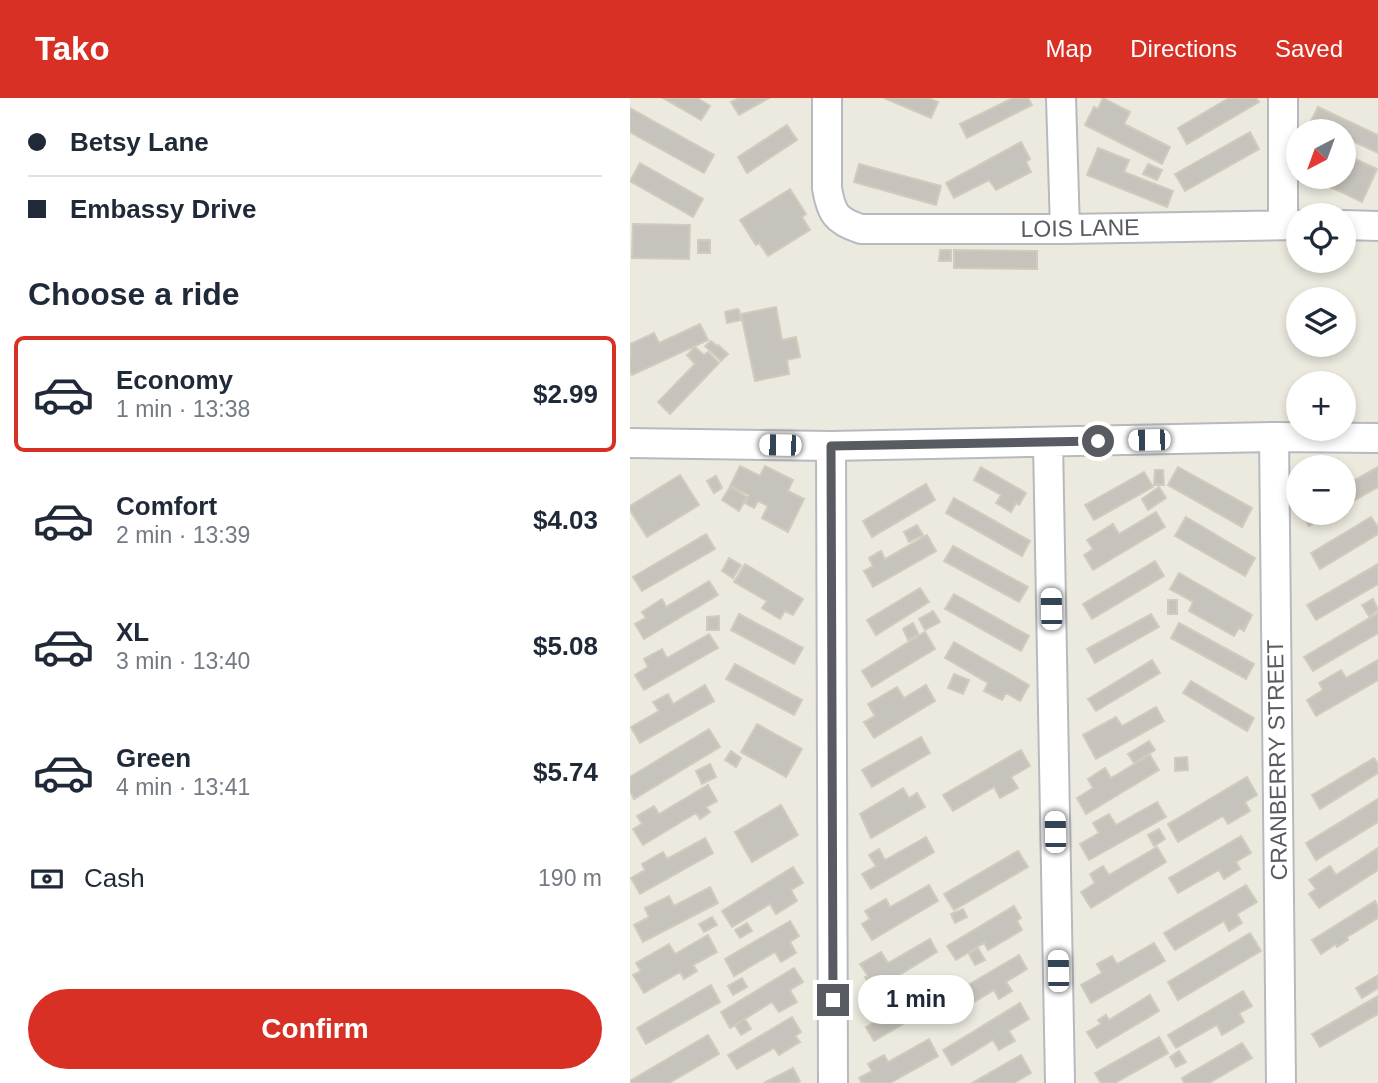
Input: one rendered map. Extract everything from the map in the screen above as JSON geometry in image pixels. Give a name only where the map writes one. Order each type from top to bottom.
[{"type":"street","name":"LOIS LANE","points":[[827,98],[827,188],[830,202],[839,219],[862,229],[1286,225]]},
{"type":"street","points":[[1061,98],[1065,229]]},
{"type":"street","points":[[1283,98],[1290,203]]},
{"type":"street","points":[[1356,225],[1378,226]]},
{"type":"street","points":[[630,443],[831,446],[1274,437],[1378,438]]},
{"type":"street","name":"CRANBERRY STREET","points":[[1274,437],[1280,1083]]},
{"type":"street","points":[[1048,442],[1060,1083]]},
{"type":"street","points":[[831,446],[833,1083]]},
{"type":"building","points":[[663,98],[697,98],[710,106],[701,120]]},
{"type":"building","points":[[739,98],[769,98],[739,115],[731,102]]},
{"type":"building","points":[[884,98],[928,98],[938,102],[931,118]]},
{"type":"building","points":[[1013,98],[1028,98],[1032,105],[967,138],[960,124]]},
{"type":"building","points":[[1103,98],[1130,112],[1124,124],[1170,147],[1162,164],[1085,125],[1094,107],[1098,109]]},
{"type":"building","points":[[1229,98],[1256,98],[1259,102],[1187,144],[1178,128]]},
{"type":"building","points":[[1318,107],[1344,119],[1312,119]]},
{"type":"building","points":[[630,108],[714,155],[704,173],[630,132]]},
{"type":"building","points":[[787,125],[797,140],[747,173],[738,157]]},
{"type":"building","points":[[1356,125],[1378,135],[1378,153],[1356,143]]},
{"type":"building","points":[[1250,132],[1259,149],[1185,191],[1175,174]]},
{"type":"building","points":[[1021,142],[1030,159],[1026,162],[1031,172],[996,190],[989,180],[954,198],[946,183]]},
{"type":"building","points":[[1098,148],[1129,160],[1124,172],[1173,191],[1167,207],[1087,175]]},
{"type":"building","points":[[1356,159],[1377,169],[1362,202],[1334,189],[1356,189]]},
{"type":"building","points":[[640,163],[703,199],[693,217],[630,181]]},
{"type":"building","points":[[859,164],[941,186],[936,205],[854,182]]},
{"type":"building","points":[[1148,164],[1162,170],[1157,180],[1143,174]]},
{"type":"building","points":[[790,189],[806,214],[802,217],[810,230],[768,256],[759,243],[756,245],[740,220]]},
{"type":"building","points":[[633,224],[690,225],[689,259],[632,258]]},
{"type":"building","points":[[698,240],[710,240],[710,253],[698,253]]},
{"type":"building","points":[[940,250],[951,250],[951,261],[939,261]]},
{"type":"building","points":[[954,250],[1037,251],[1037,269],[954,268]]},
{"type":"building","points":[[776,307],[782,340],[796,337],[800,357],[787,360],[789,374],[755,381],[741,314]]},
{"type":"building","points":[[737,309],[741,320],[727,323],[725,312]]},
{"type":"building","points":[[700,324],[708,340],[632,375],[630,344],[654,333],[659,343]]},
{"type":"building","points":[[711,341],[728,354],[721,361],[705,346]]},
{"type":"building","points":[[695,347],[704,355],[708,352],[719,363],[670,414],[658,402],[695,364],[687,355]]},
{"type":"building","points":[[740,466],[760,476],[765,466],[793,480],[788,491],[804,499],[788,532],[762,518],[768,506],[758,501],[754,508],[745,503],[749,495],[730,486]]},
{"type":"building","points":[[981,467],[1026,493],[1011,512],[996,503],[1001,495],[974,480]]},
{"type":"building","points":[[1178,467],[1252,508],[1242,527],[1168,485]]},
{"type":"building","points":[[1378,467],[1378,487],[1356,499],[1356,479]]},
{"type":"building","points":[[1155,470],[1163,470],[1164,485],[1154,485]]},
{"type":"building","points":[[1144,472],[1153,487],[1094,520],[1085,505]]},
{"type":"building","points":[[680,475],[699,505],[647,537],[630,506]]},
{"type":"building","points":[[716,476],[722,488],[714,493],[707,481]]},
{"type":"building","points":[[926,484],[935,500],[872,537],[863,521]]},
{"type":"building","points":[[730,487],[747,497],[739,511],[722,500]]},
{"type":"building","points":[[1159,487],[1166,498],[1148,510],[1142,499]]},
{"type":"building","points":[[954,498],[1030,541],[1022,556],[946,513]]},
{"type":"building","points":[[1156,512],[1165,527],[1093,570],[1084,555],[1093,549],[1087,540],[1113,524],[1119,534]]},
{"type":"building","points":[[1186,517],[1255,558],[1245,576],[1175,536]]},
{"type":"building","points":[[1371,517],[1378,527],[1378,534],[1320,569],[1311,553]]},
{"type":"building","points":[[917,525],[923,535],[909,542],[904,532]]},
{"type":"building","points":[[706,534],[715,549],[642,591],[633,577]]},
{"type":"building","points":[[927,535],[936,551],[873,587],[864,571],[873,566],[869,558],[881,551],[885,559]]},
{"type":"building","points":[[953,546],[1028,587],[1019,602],[944,561]]},
{"type":"building","points":[[729,558],[741,565],[733,578],[722,571]]},
{"type":"building","points":[[1155,561],[1164,576],[1092,619],[1083,604]]},
{"type":"building","points":[[745,564],[803,599],[793,615],[785,611],[780,619],[762,608],[767,601],[734,582]]},
{"type":"building","points":[[1378,564],[1378,584],[1316,620],[1307,605]]},
{"type":"building","points":[[1179,573],[1252,615],[1244,631],[1239,628],[1234,636],[1189,611],[1193,602],[1170,589]]},
{"type":"building","points":[[709,581],[718,595],[644,639],[635,624],[646,618],[642,612],[662,599],[666,607]]},
{"type":"building","points":[[920,588],[929,602],[876,635],[867,620]]},
{"type":"building","points":[[954,594],[1029,636],[1021,651],[945,609]]},
{"type":"building","points":[[1373,599],[1378,610],[1369,616],[1362,605]]},
{"type":"building","points":[[1168,600],[1177,600],[1177,614],[1168,614]]},
{"type":"building","points":[[933,611],[940,622],[925,630],[919,619]]},
{"type":"building","points":[[1378,613],[1378,633],[1313,671],[1304,657]]},
{"type":"building","points":[[739,614],[803,648],[794,664],[731,630]]},
{"type":"building","points":[[1151,614],[1159,627],[1095,663],[1087,649]]},
{"type":"building","points":[[719,616],[719,630],[707,630],[707,617]]},
{"type":"building","points":[[913,623],[919,635],[908,640],[903,629]]},
{"type":"building","points":[[1179,623],[1254,664],[1246,679],[1171,638]]},
{"type":"building","points":[[925,632],[935,649],[872,687],[862,671]]},
{"type":"building","points":[[709,634],[718,648],[644,690],[635,675],[648,667],[644,659],[662,649],[667,658]]},
{"type":"building","points":[[954,642],[1029,685],[1020,701],[1006,693],[1002,700],[984,691],[988,683],[945,658]]},
{"type":"building","points":[[1152,660],[1160,673],[1096,711],[1088,699]]},
{"type":"building","points":[[1378,660],[1378,680],[1316,716],[1307,700],[1323,690],[1319,683],[1341,670],[1346,678]]},
{"type":"building","points":[[735,664],[802,700],[794,715],[726,679]]},
{"type":"building","points":[[954,674],[969,680],[963,694],[948,688]]},
{"type":"building","points":[[1191,681],[1254,718],[1247,731],[1183,693]]},
{"type":"building","points":[[705,685],[714,701],[640,743],[631,727],[659,711],[653,702],[668,694],[673,704]]},
{"type":"building","points":[[926,685],[935,701],[874,738],[864,722],[875,716],[868,704],[897,687],[904,698]]},
{"type":"building","points":[[1156,707],[1164,721],[1096,759],[1083,735],[1116,717],[1122,726]]},
{"type":"building","points":[[757,724],[802,749],[786,777],[741,752]]},
{"type":"building","points":[[709,729],[720,747],[634,799],[630,791],[630,777]]},
{"type":"building","points":[[921,737],[930,753],[872,787],[862,770]]},
{"type":"building","points":[[1149,741],[1155,750],[1134,763],[1128,754]]},
{"type":"building","points":[[1021,750],[1030,766],[1011,777],[1018,788],[1000,798],[994,787],[953,811],[943,795]]},
{"type":"building","points":[[731,751],[741,758],[736,767],[725,760]]},
{"type":"building","points":[[1150,755],[1159,770],[1086,814],[1077,798],[1093,788],[1088,779],[1105,768],[1111,778]]},
{"type":"building","points":[[1187,757],[1188,770],[1175,771],[1175,758]]},
{"type":"building","points":[[1374,758],[1378,764],[1378,773],[1320,809],[1312,795]]},
{"type":"building","points":[[710,764],[716,777],[702,784],[696,771]]},
{"type":"building","points":[[1247,777],[1257,795],[1245,802],[1250,811],[1228,824],[1223,816],[1178,842],[1168,824]]},
{"type":"building","points":[[708,785],[717,801],[706,807],[710,812],[700,819],[696,813],[643,845],[633,829],[642,824],[637,816],[654,806],[659,814]]},
{"type":"building","points":[[903,788],[909,798],[917,793],[925,807],[871,838],[860,814]]},
{"type":"building","points":[[1378,799],[1378,822],[1316,860],[1306,843]]},
{"type":"building","points":[[1157,802],[1166,817],[1089,860],[1080,844],[1099,833],[1093,823],[1109,814],[1116,825]]},
{"type":"building","points":[[781,805],[798,835],[752,862],[735,832]]},
{"type":"building","points":[[1159,829],[1165,839],[1154,846],[1148,835]]},
{"type":"building","points":[[1241,836],[1251,853],[1236,862],[1240,869],[1224,879],[1219,870],[1178,893],[1169,878]]},
{"type":"building","points":[[926,837],[934,852],[871,889],[862,874],[876,866],[869,855],[879,849],[885,860]]},
{"type":"building","points":[[705,838],[713,853],[640,894],[631,878],[645,870],[642,864],[663,852],[667,859]]},
{"type":"building","points":[[1157,847],[1166,862],[1091,908],[1081,892],[1095,883],[1090,874],[1103,866],[1109,875]]},
{"type":"building","points":[[1378,848],[1378,870],[1319,908],[1309,894],[1316,889],[1309,880],[1330,866],[1336,875]]},
{"type":"building","points":[[1018,851],[1028,867],[954,910],[944,894]]},
{"type":"building","points":[[793,867],[803,883],[791,890],[797,901],[776,914],[770,904],[732,927],[722,911]]},
{"type":"building","points":[[929,885],[938,901],[872,940],[862,924],[870,919],[865,911],[886,899],[890,907]]},
{"type":"building","points":[[1246,885],[1257,902],[1237,914],[1242,923],[1229,931],[1224,921],[1175,950],[1164,933]]},
{"type":"building","points":[[710,887],[718,903],[643,942],[634,925],[649,917],[645,908],[669,896],[674,906]]},
{"type":"building","points":[[1375,901],[1378,918],[1347,937],[1348,940],[1337,947],[1336,944],[1321,954],[1312,940]]},
{"type":"building","points":[[1014,906],[1021,918],[1017,921],[1022,930],[988,950],[984,943],[956,960],[947,946]]},
{"type":"building","points":[[963,909],[967,917],[955,923],[951,914]]},
{"type":"building","points":[[712,917],[717,925],[704,932],[699,924]]},
{"type":"building","points":[[790,921],[799,936],[790,942],[796,953],[781,962],[775,952],[734,976],[725,959]]},
{"type":"building","points":[[747,923],[752,931],[740,938],[735,930]]},
{"type":"building","points":[[1250,933],[1261,951],[1178,1000],[1168,982]]},
{"type":"building","points":[[708,935],[717,952],[693,965],[697,971],[684,979],[680,972],[644,993],[633,975],[641,971],[636,963],[669,944],[675,954]]},
{"type":"building","points":[[930,939],[937,952],[873,991],[860,964],[881,952],[888,963]]},
{"type":"building","points":[[1154,943],[1165,961],[1091,1003],[1081,985],[1102,973],[1097,964],[1112,956],[1117,964]]},
{"type":"building","points":[[978,948],[985,960],[975,965],[969,954]]},
{"type":"building","points":[[1019,955],[1027,969],[1006,982],[1012,991],[999,999],[994,990],[956,1013],[946,998]]},
{"type":"building","points":[[794,968],[803,982],[790,990],[797,1002],[779,1012],[772,1002],[730,1028],[721,1012]]},
{"type":"building","points":[[1377,976],[1378,988],[1362,998],[1356,988]]},
{"type":"building","points":[[742,978],[747,987],[733,995],[728,986]]},
{"type":"building","points":[[711,985],[720,1002],[646,1044],[637,1028]]},
{"type":"building","points":[[927,991],[936,1005],[874,1041],[866,1027]]},
{"type":"building","points":[[1243,991],[1252,1006],[1239,1013],[1244,1022],[1222,1035],[1217,1025],[1176,1048],[1168,1035]]},
{"type":"building","points":[[1150,995],[1159,1011],[1097,1048],[1087,1032],[1101,1024],[1098,1020],[1106,1015],[1109,1020]]},
{"type":"building","points":[[1378,996],[1378,1014],[1320,1047],[1312,1034]]},
{"type":"building","points":[[1020,1003],[1029,1019],[1009,1031],[1015,1041],[999,1050],[993,1040],[952,1065],[943,1050]]},
{"type":"building","points":[[792,1017],[801,1032],[795,1036],[800,1042],[779,1055],[774,1048],[737,1069],[728,1055]]},
{"type":"building","points":[[745,1019],[751,1029],[741,1035],[735,1025]]},
{"type":"building","points":[[708,1035],[719,1054],[669,1083],[630,1083],[630,1081]]},
{"type":"building","points":[[1159,1037],[1168,1053],[1115,1083],[1101,1083],[1095,1073]]},
{"type":"building","points":[[929,1039],[938,1056],[890,1083],[862,1083],[859,1078],[872,1071],[868,1064],[884,1055],[888,1062]]},
{"type":"building","points":[[1242,1043],[1252,1058],[1209,1083],[1184,1083],[1182,1078]]},
{"type":"building","points":[[1179,1051],[1186,1062],[1176,1067],[1170,1057]]},
{"type":"building","points":[[1021,1055],[1031,1073],[1014,1083],[972,1083]]},
{"type":"building","points":[[793,1068],[800,1081],[797,1083],[764,1083]]},
{"type":"route","points":[[833,1000],[831,446],[1098,441]]}]
